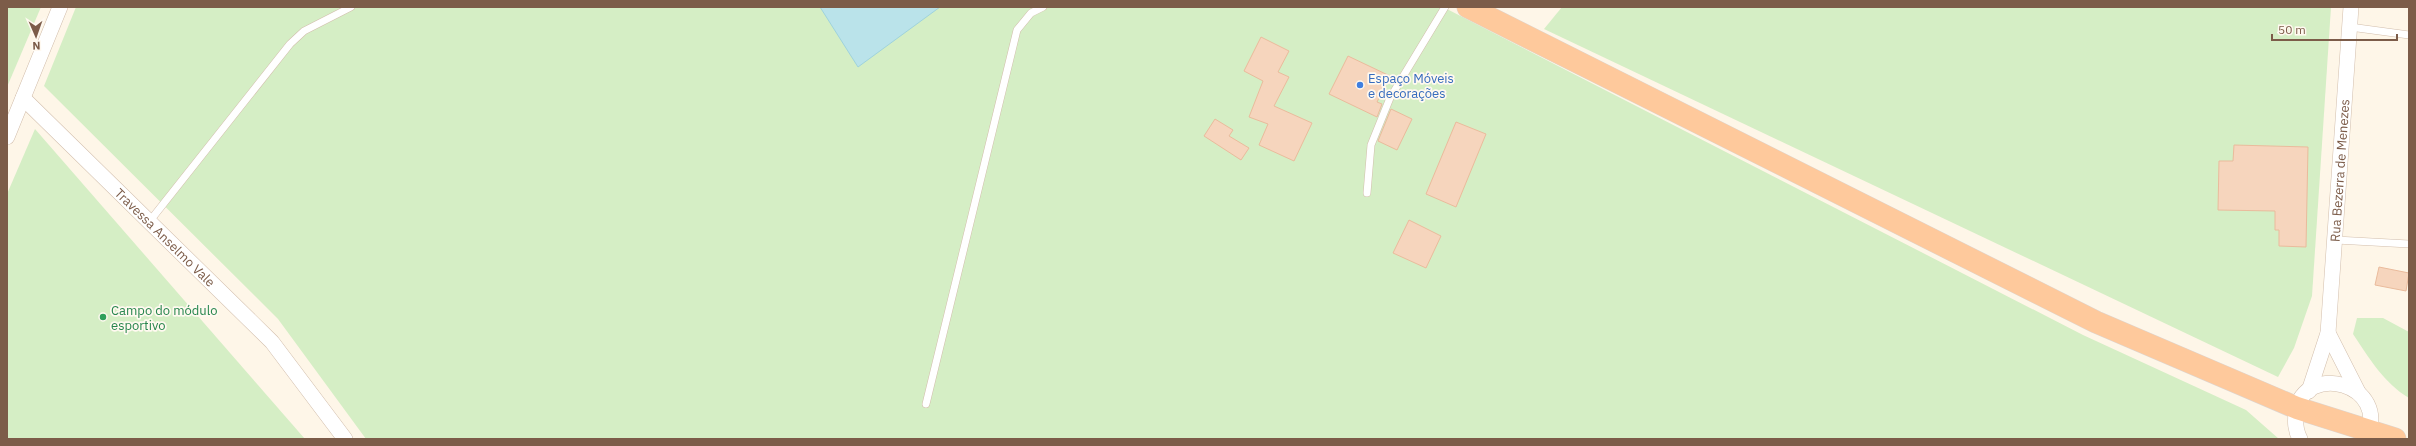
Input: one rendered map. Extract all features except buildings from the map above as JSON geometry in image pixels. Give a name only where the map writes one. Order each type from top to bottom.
[{"type":"highway","points":[[1479,9],[2096,322],[2303,399],[2368,436],[2395,439]]},
{"type":"street","points":[[7,137],[60,7]]},
{"type":"street","name":"Rua Bezerra de Menezes","points":[[2300,439],[2295,421],[2328,333],[2336,240],[2341,143],[2351,7]]},
{"type":"street","name":"Travessa Anselmo Vale","points":[[23,98],[272,342],[346,439]]},
{"type":"street","points":[[2328,333],[2358,392],[2367,404],[2371,418],[2368,436]]},
{"type":"street","points":[[2303,399],[2320,384],[2334,382],[2347,385],[2358,392]]},
{"type":"lane","points":[[149,222],[290,44],[304,31],[351,7]]},
{"type":"lane","points":[[926,404],[1017,30],[1031,13],[1043,7]]},
{"type":"lane","points":[[1367,193],[1370,146],[1390,98],[1445,7]]},
{"type":"lane","points":[[2350,27],[2409,34]]},
{"type":"lane","points":[[2336,240],[2409,244]]},
{"type":"green space","points":[[7,7],[41,7],[7,87]]},
{"type":"green space","points":[[76,7],[1443,7],[2083,335],[2246,410],[2279,439],[366,439],[278,319],[44,86]]},
{"type":"green space","points":[[1562,7],[2331,7],[2312,296],[2294,348],[2278,377],[1544,29]]},
{"type":"green space","name":"Campo do módulo esportivo","points":[[35,129],[305,439],[7,439],[7,194]]},
{"type":"green space","points":[[2357,318],[2383,318],[2409,332],[2409,398],[2392,385],[2371,361],[2353,334]]},
{"type":"water","points":[[820,7],[940,7],[858,67]]},
{"type":"place","name":"Espaço Móveis e decorações","points":[[1360,85]]},
{"type":"place","name":"Campo do módulo esportivo","points":[[103,317]]}]
